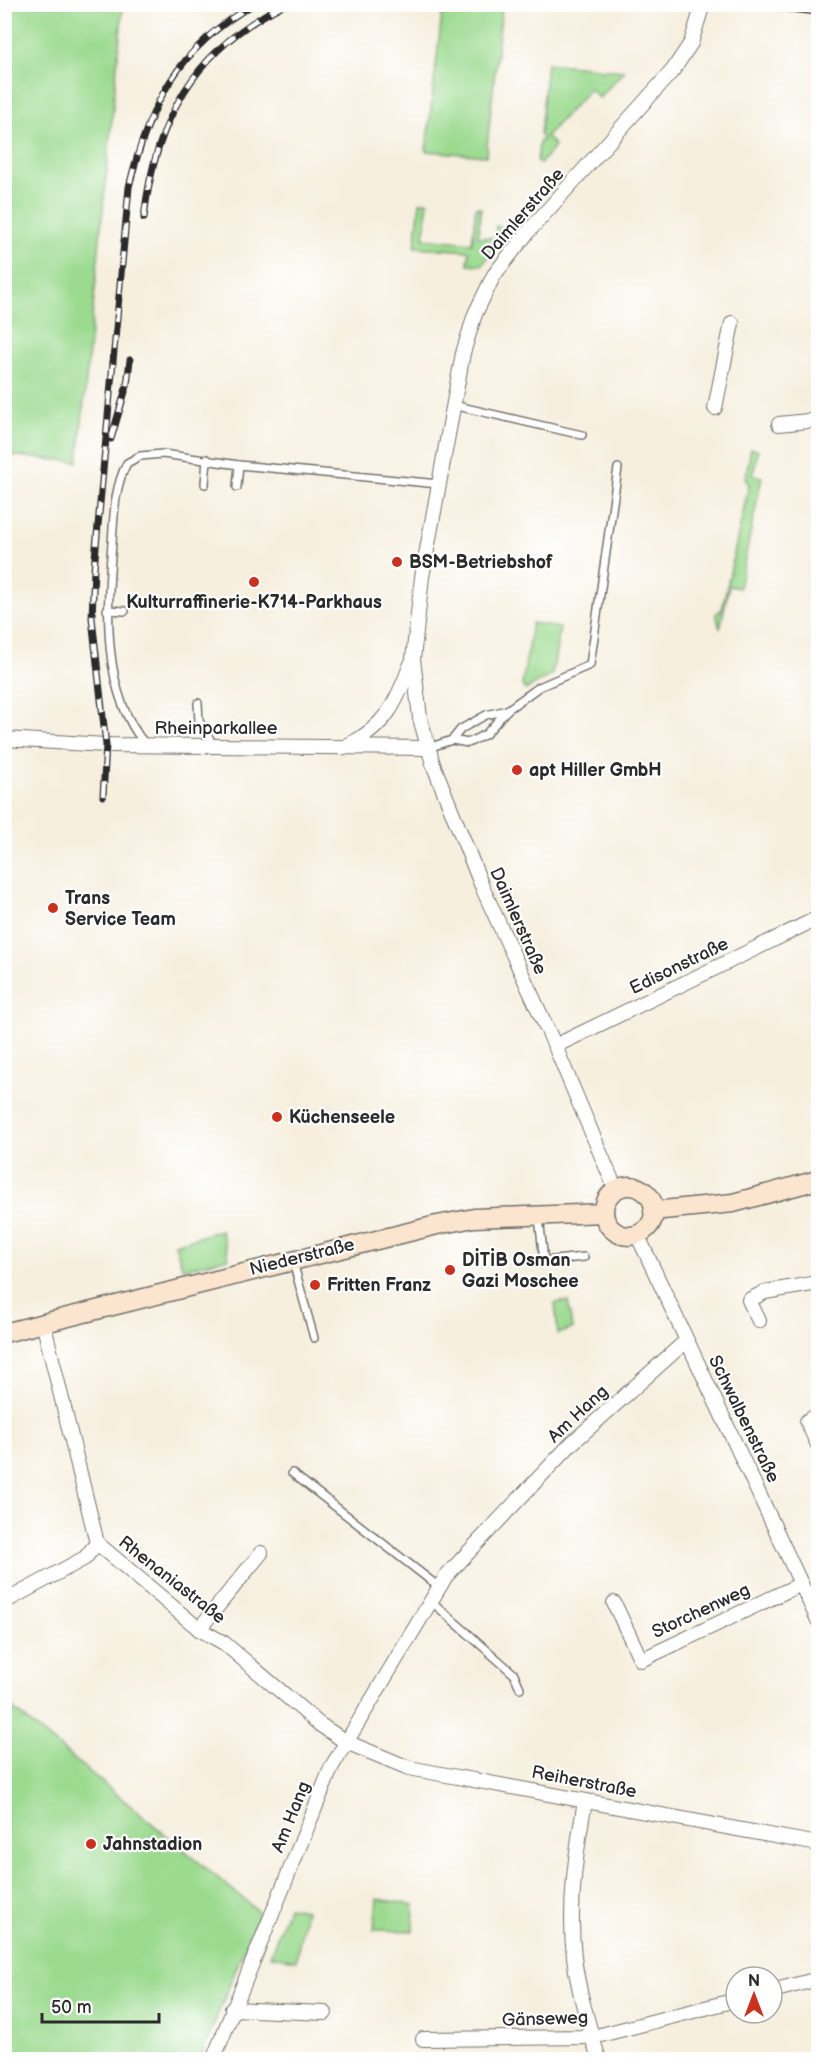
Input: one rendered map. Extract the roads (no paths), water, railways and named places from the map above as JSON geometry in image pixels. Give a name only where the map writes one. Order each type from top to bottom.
[{"type":"street","name":"Daimlerstraße","points":[[616,1190],[555,1046],[483,889],[428,748],[420,718],[413,659],[422,577],[463,353],[475,314],[494,275],[528,232],[668,76],[691,43],[703,4]]},
{"type":"street","points":[[715,408],[732,323]]},
{"type":"street","points":[[779,424],[819,420]]},
{"type":"street","name":"Daimlerstraße","points":[[344,747],[367,736],[382,722],[398,695],[413,659]]},
{"type":"street","name":"Rheinparkallee","points":[[4,739],[146,745],[428,748]]},
{"type":"street","name":"Edisonstraße","points":[[555,1046],[819,918]]},
{"type":"street","points":[[653,1211],[733,1203],[819,1180]]},
{"type":"street","points":[[633,1186],[648,1195],[653,1211],[649,1225],[630,1236],[615,1232],[604,1213],[608,1197],[616,1190],[633,1186]]},
{"type":"street","name":"Niederstraße","points":[[4,1333],[293,1259],[456,1221],[604,1213]]},
{"type":"street","name":"Schwalbenstraße","points":[[637,1234],[819,1620]]},
{"type":"street","points":[[759,1321],[749,1300],[765,1292],[819,1283]]},
{"type":"street","name":"Rhenaniastraße","points":[[43,1322],[97,1543],[199,1629],[224,1643],[319,1724],[346,1742]]},
{"type":"street","name":"Am Hang","points":[[213,2060],[332,1766],[439,1587],[455,1566],[571,1444],[686,1341]]},
{"type":"street","points":[[819,1416],[807,1420],[819,1445]]},
{"type":"street","points":[[4,1602],[85,1558],[97,1543]]},
{"type":"street","points":[[199,1629],[261,1553]]},
{"type":"street","name":"Storchenweg","points":[[614,1604],[641,1660],[801,1584]]},
{"type":"street","name":"Reiherstraße","points":[[346,1742],[409,1768],[819,1844]]},
{"type":"street","points":[[585,1801],[573,1866],[572,1932],[574,1958],[599,2060]]},
{"type":"street","points":[[784,1988],[819,1979]]},
{"type":"street","name":"Gänseweg","points":[[423,2039],[592,2037],[724,2004]]},
{"type":"street","points":[[232,2009],[325,2013]]},
{"type":"lane","points":[[453,405],[582,435]]},
{"type":"lane","points":[[146,745],[137,735],[120,698],[107,610],[116,493],[127,463],[140,456],[163,454],[239,465],[439,484]]},
{"type":"lane","points":[[205,484],[207,459]]},
{"type":"lane","points":[[237,487],[239,465]]},
{"type":"lane","points":[[452,740],[468,743],[486,734],[507,710],[539,687],[590,665],[618,468]]},
{"type":"lane","points":[[107,610],[125,611]]},
{"type":"lane","points":[[198,703],[199,722],[214,746]]},
{"type":"lane","points":[[428,748],[452,740],[470,723],[486,715],[507,710]]},
{"type":"lane","points":[[538,1215],[544,1261],[584,1257]]},
{"type":"lane","points":[[293,1259],[314,1338]]},
{"type":"lane","points":[[292,1473],[439,1587]]},
{"type":"lane","points":[[431,1601],[514,1674],[520,1688]]},
{"type":"railway","points":[[103,796],[106,745],[92,618],[94,569],[129,187],[146,130],[170,81],[205,39],[254,4]]},
{"type":"railway","points":[[144,218],[149,183],[158,150],[169,119],[184,91],[203,66],[226,43],[253,22],[285,4]]},
{"type":"railway","points":[[744,4],[818,12]]},
{"type":"railway","points":[[111,439],[127,385],[130,360]]},
{"type":"place","name":"BSM-Betriebshof","points":[[397,562]]},
{"type":"place","name":"Kulturraffinerie-K714-Parkhaus","points":[[254,582]]},
{"type":"place","name":"apt Hiller GmbH","points":[[517,770]]},
{"type":"place","name":"Trans Service Team","points":[[53,908]]},
{"type":"place","name":"Küchenseele","points":[[277,1117]]},
{"type":"place","name":"DİTİB Osman Gazi Moschee","points":[[450,1270]]},
{"type":"place","name":"Fritten Franz","points":[[315,1285]]},
{"type":"place","name":"Jahnstadion","points":[[91,1844]]}]
